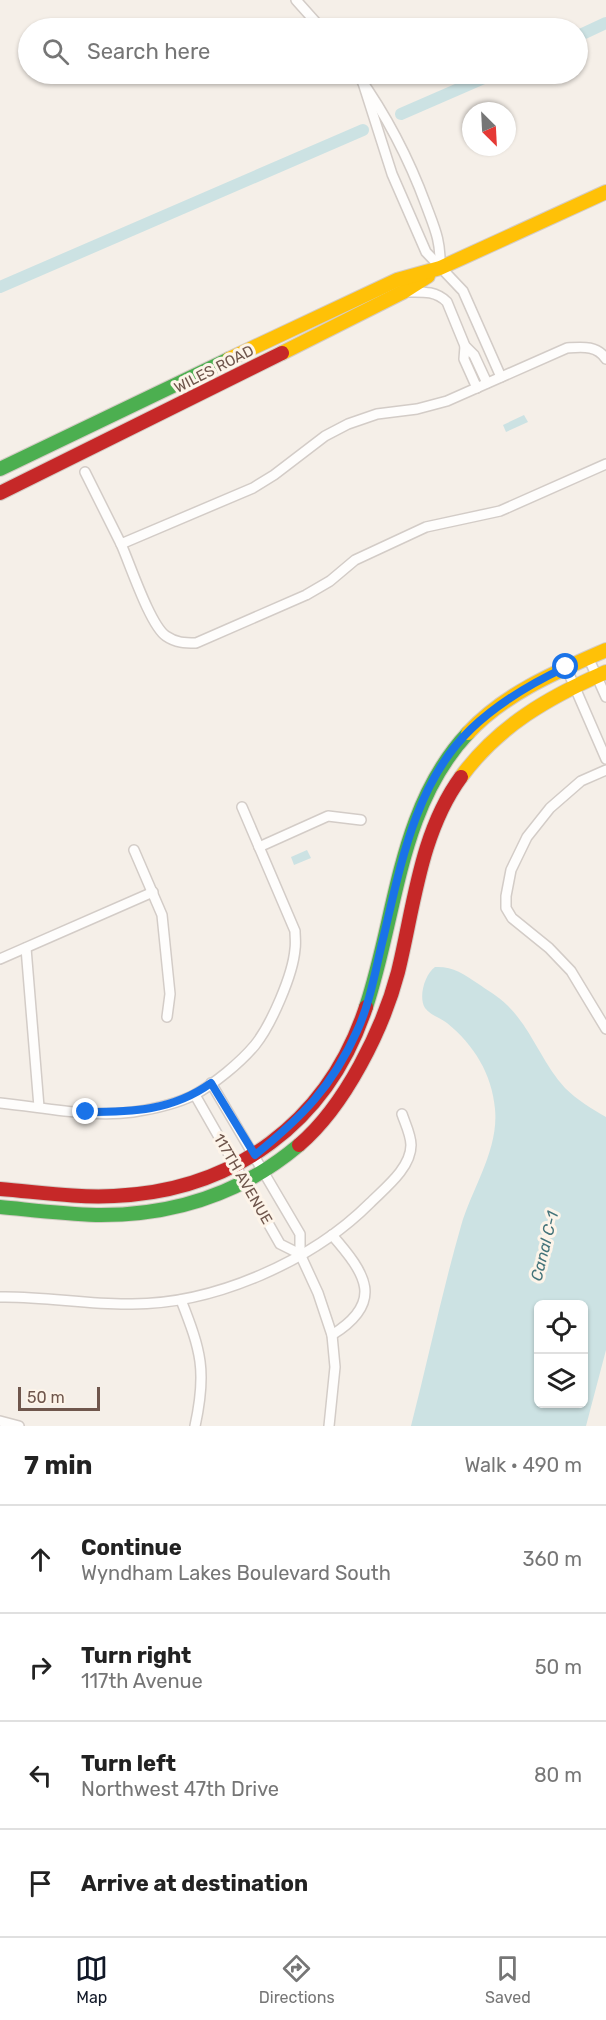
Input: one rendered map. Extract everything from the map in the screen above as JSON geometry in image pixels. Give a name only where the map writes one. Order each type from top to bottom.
[{"type":"street","points":[[296,0],[312,18]]},
{"type":"street","points":[[363,84],[392,174],[426,252],[463,291],[501,377]]},
{"type":"street","points":[[364,84],[387,118],[413,169],[440,246],[440,268]]},
{"type":"street","name":"WILES ROAD","points":[[0,493],[403,292],[440,268],[606,192]]},
{"type":"street","name":"WILES ROAD","points":[[0,469],[331,310],[397,280],[440,268]]},
{"type":"street","points":[[403,292],[430,292],[442,297],[450,308],[465,346],[477,362],[487,383]]},
{"type":"street","points":[[465,346],[464,359],[477,388]]},
{"type":"street","points":[[121,544],[253,488],[325,436],[348,424],[377,414],[427,406],[477,388],[567,348],[587,347],[601,352],[606,359]]},
{"type":"street","points":[[477,362],[491,355]]},
{"type":"street","points":[[86,472],[155,622],[164,635],[178,643],[196,643],[306,595],[355,560],[426,527],[501,511],[606,464]]},
{"type":"street","points":[[0,1189],[87,1196],[125,1195],[184,1186],[236,1167],[288,1129],[319,1097],[358,1030],[368,999],[403,856],[420,807],[442,766],[471,729],[498,707],[531,684],[606,650]]},
{"type":"street","points":[[588,657],[601,674],[606,697]]},
{"type":"street","points":[[566,667],[606,759]]},
{"type":"street","points":[[0,1207],[125,1215],[165,1210],[194,1203],[246,1184],[265,1173],[318,1126],[349,1086],[387,1007],[397,975],[427,848],[445,805],[460,779],[474,759],[502,731],[534,707],[601,674]]},
{"type":"street","points":[[606,770],[581,782],[549,808],[526,837],[512,870],[506,896],[507,908],[513,918],[549,948],[571,971],[606,1029]]},
{"type":"street","points":[[0,1102],[86,1112],[131,1112],[171,1104],[195,1095],[232,1067],[255,1045],[288,979],[296,949],[295,931],[242,807]]},
{"type":"street","points":[[259,847],[328,816],[362,820]]},
{"type":"street","points":[[134,850],[162,915],[170,994],[166,1017]]},
{"type":"street","points":[[0,959],[153,892]]},
{"type":"street","points":[[26,948],[39,1107]]},
{"type":"street","name":"117TH AVENUE","points":[[211,1083],[300,1234],[300,1254],[318,1293],[332,1335],[334,1366],[329,1426]]},
{"type":"street","name":"117TH AVENUE","points":[[195,1095],[280,1244],[300,1254]]},
{"type":"street","points":[[0,1296],[91,1304],[135,1305],[181,1299],[219,1290],[257,1277],[332,1235],[396,1176],[410,1156],[411,1143],[402,1114]]},
{"type":"street","points":[[332,1235],[363,1275],[365,1292],[361,1310],[350,1324],[332,1335]]},
{"type":"street","points":[[181,1299],[201,1353],[203,1375],[195,1426]]},
{"type":"street","points":[[0,1421],[20,1426]]},
{"type":"water","points":[[524,415],[528,422],[506,432],[503,425]]},
{"type":"water","points":[[307,850],[311,858],[294,865],[291,857]]},
{"type":"water","name":"Canal C-1","points":[[435,967],[458,971],[504,1002],[523,1024],[565,1088],[606,1117],[606,1350],[586,1426],[411,1426],[461,1226],[489,1154],[495,1124],[493,1096],[480,1061],[457,1032],[425,1008],[422,992],[428,975]]},
{"type":"waterway","points":[[588,31],[606,23]]},
{"type":"waterway","points":[[401,114],[470,84]]},
{"type":"waterway","points":[[0,287],[363,130]]},
{"type":"traffic: fast","points":[[0,469],[229,359]]},
{"type":"traffic: fast","points":[[366,1007],[413,828],[427,794],[445,762],[468,733]]},
{"type":"traffic: fast","points":[[0,1207],[96,1215],[152,1211],[179,1206],[205,1199],[254,1177],[299,1145]]},
{"type":"traffic: slow","points":[[229,359],[397,280],[440,268],[606,192]]},
{"type":"traffic: slow","points":[[282,353],[403,292],[428,276]]},
{"type":"traffic: slow","points":[[468,733],[498,706],[533,684],[606,650]]},
{"type":"traffic: slow","points":[[461,777],[491,743],[508,728],[564,692],[606,672]]},
{"type":"traffic: jam","points":[[0,493],[282,353]]},
{"type":"traffic: jam","points":[[299,1145],[316,1129],[347,1088],[383,1018],[398,972],[427,846],[447,799],[461,777]]},
{"type":"traffic: jam","points":[[0,1189],[114,1196],[158,1191],[199,1181],[236,1164],[271,1143],[301,1116],[327,1084],[349,1048],[366,1007]]},
{"type":"route","points":[[86,1112],[131,1112],[171,1104],[195,1095],[211,1083],[255,1155],[288,1129],[319,1097],[358,1030],[368,999],[403,856],[420,807],[442,766],[471,729],[498,707],[531,684],[566,667]]}]
